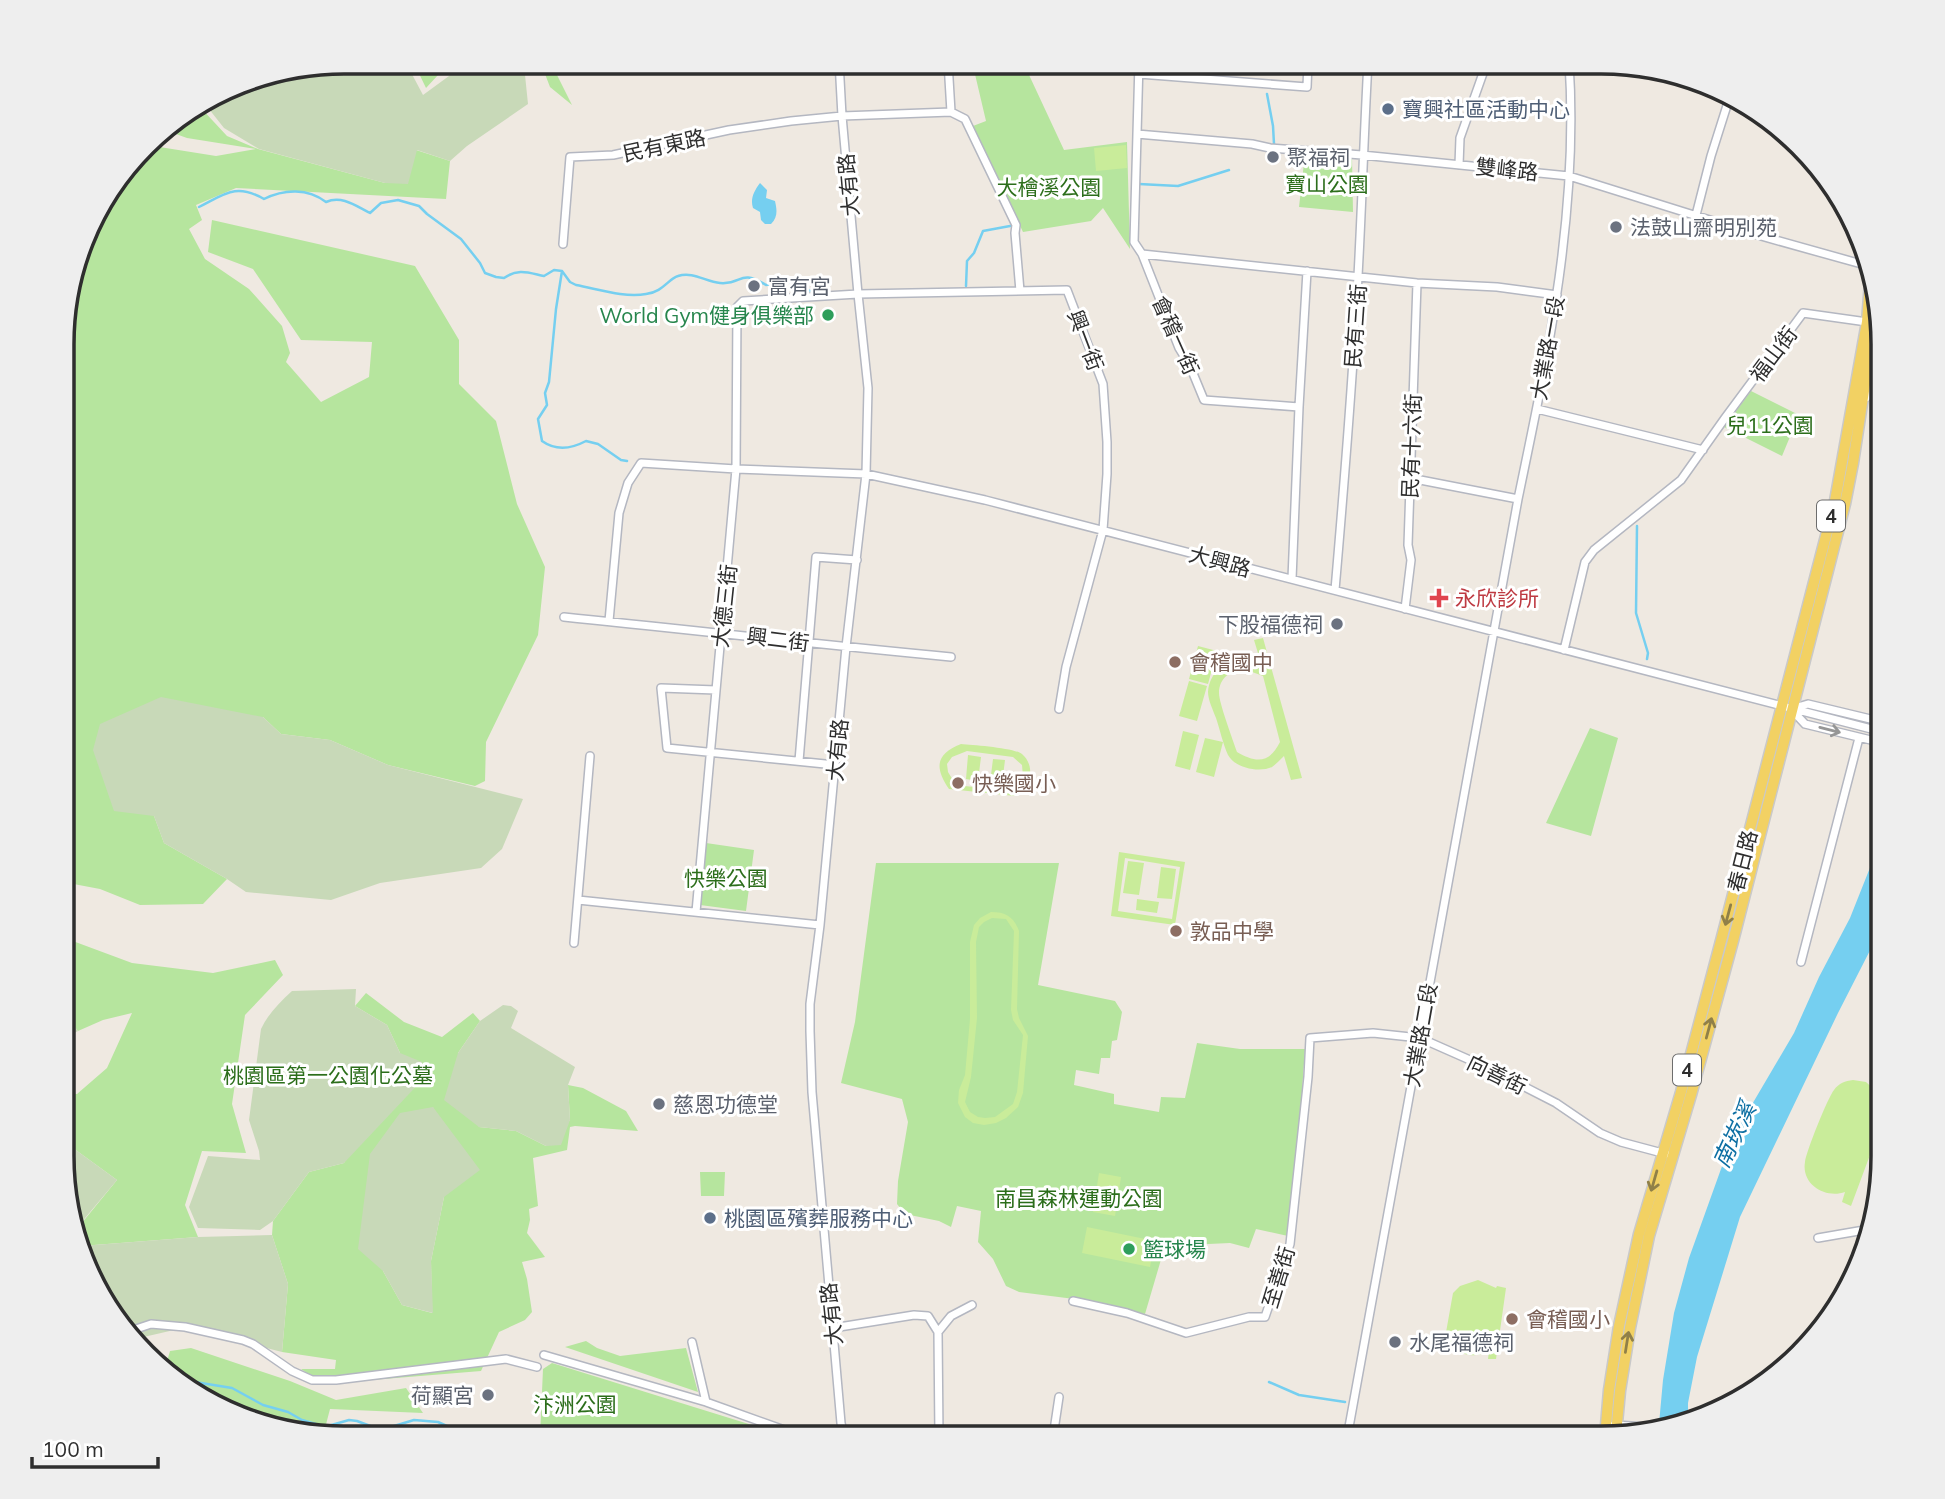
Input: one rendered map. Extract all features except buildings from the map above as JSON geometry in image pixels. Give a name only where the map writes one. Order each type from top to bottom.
[{"type":"main road","name":"春日路","points":[[1612,1425],[1635,1301],[1668,1154],[1733,941],[1871,333]]},
{"type":"main road","name":"春日路","points":[[1786,707],[1844,504],[1871,340]]},
{"type":"street","name":"大有路","points":[[840,74],[868,388],[866,474],[810,1004],[810,1044],[842,1426]]},
{"type":"street","points":[[949,74],[951,113]]},
{"type":"street","points":[[1139,74],[1307,87],[1308,74]]},
{"type":"street","name":"會稽一街","points":[[1139,74],[1135,242],[1179,348],[1205,400],[1299,407]]},
{"type":"street","name":"民有三街","points":[[1335,590],[1358,276],[1367,74]]},
{"type":"street","points":[[1460,164],[1460,138],[1483,74]]},
{"type":"street","name":"大業路一段","points":[[1494,632],[1557,295],[1564,243],[1572,125],[1570,74]]},
{"type":"street","points":[[1696,215],[1727,105]]},
{"type":"street","points":[[842,116],[951,113],[965,119],[1016,225],[1020,291]]},
{"type":"street","name":"民有東路","points":[[563,244],[570,157],[613,155],[729,131],[842,116]]},
{"type":"street","name":"雙峰路","points":[[1137,134],[1569,176],[1859,263]]},
{"type":"street","points":[[1142,254],[1557,295]]},
{"type":"street","points":[[1292,579],[1307,271]]},
{"type":"street","name":"民有十六街","points":[[1405,609],[1410,560],[1408,545],[1417,282]]},
{"type":"street","name":"興一街","points":[[743,301],[858,294],[1067,290],[1103,384],[1107,474],[1103,530],[1066,667],[1059,709]]},
{"type":"street","name":"大德三街","points":[[696,912],[736,469],[737,307],[743,301]]},
{"type":"street","name":"福山街","points":[[1564,650],[1585,562],[1594,550],[1681,480],[1803,313],[1870,319]]},
{"type":"street","points":[[1861,412],[1871,384]]},
{"type":"street","points":[[1537,409],[1703,450]]},
{"type":"street","name":"大興路","points":[[609,621],[619,513],[628,483],[641,463],[866,474],[985,500],[1786,707]]},
{"type":"street","points":[[1410,478],[1518,499]]},
{"type":"street","points":[[799,761],[816,557],[857,560]]},
{"type":"street","name":"興二街","points":[[564,617],[951,657]]},
{"type":"street","name":"大業路二段","points":[[1349,1426],[1494,632]]},
{"type":"street","points":[[716,690],[662,688],[667,748],[835,765]]},
{"type":"street","points":[[1786,707],[1808,704],[1871,719]]},
{"type":"street","points":[[1786,707],[1871,729]]},
{"type":"street","points":[[1786,707],[1805,724],[1871,740]]},
{"type":"street","points":[[1801,962],[1859,738]]},
{"type":"street","points":[[574,943],[590,756]]},
{"type":"street","points":[[578,900],[820,925]]},
{"type":"street","name":"向善街","points":[[1310,1038],[1373,1033],[1420,1038],[1488,1068],[1556,1103],[1600,1133],[1621,1142],[1668,1154]]},
{"type":"street","name":"至善街","points":[[1073,1301],[1127,1313],[1186,1333],[1249,1317],[1265,1317],[1290,1244],[1310,1038]]},
{"type":"street","points":[[1818,1237],[1860,1230]]},
{"type":"street","points":[[938,1332],[951,1316],[972,1305]]},
{"type":"street","points":[[833,1328],[914,1315],[928,1316],[938,1332],[939,1426]]},
{"type":"street","points":[[137,1329],[151,1324],[185,1327],[243,1340],[292,1371],[313,1380],[336,1380],[506,1359],[537,1367]]},
{"type":"street","points":[[692,1342],[706,1402]]},
{"type":"street","points":[[544,1355],[706,1402],[773,1426]]},
{"type":"street","points":[[1055,1426],[1059,1397]]},
{"type":"green space","points":[[326,74],[412,74],[423,95],[451,74],[525,75],[528,104],[450,161],[417,150],[408,184],[385,183],[259,149],[224,128],[210,110],[240,94],[291,79]]},
{"type":"green space","points":[[419,74],[439,74],[426,88]]},
{"type":"green space","points":[[545,74],[556,74],[572,105],[550,87]]},
{"type":"green space","name":"大檜溪公園","points":[[975,74],[1029,74],[1064,150],[1127,142],[1130,249],[1103,208],[1091,221],[1023,232],[973,126],[986,121]]},
{"type":"green space","points":[[205,112],[227,136],[258,149],[385,183],[416,150],[450,161],[446,199],[236,188],[196,205],[202,220],[189,229],[205,259],[249,289],[282,326],[290,353],[286,362],[321,402],[369,377],[372,342],[301,340],[253,269],[208,252],[212,220],[415,266],[459,340],[459,384],[496,421],[517,504],[545,567],[538,635],[486,742],[485,781],[475,786],[388,765],[330,740],[281,734],[263,717],[154,816],[164,843],[227,879],[203,904],[140,905],[100,889],[74,884],[74,326],[83,274],[101,224],[129,179],[153,153],[160,147],[216,156],[256,149],[187,138],[174,133]]},
{"type":"green space","points":[[1126,145],[1127,168],[1096,171],[1094,148]]},
{"type":"green space","name":"寶山公園","points":[[1305,154],[1352,157],[1353,212],[1299,207]]},
{"type":"green space","name":"兒11公園","points":[[1751,391],[1799,415],[1782,456],[1724,427]]},
{"type":"green space","points":[[1263,638],[1302,778],[1291,780],[1284,756],[1272,767],[1254,769],[1236,763],[1228,755],[1209,698],[1210,683],[1220,668],[1227,664],[1243,660],[1261,663],[1254,640]],"holes":[[[1244,669],[1263,676],[1280,742],[1267,758],[1256,759],[1237,752],[1219,693],[1223,679],[1235,671]]]},
{"type":"green space","points":[[1198,646],[1217,651],[1208,684],[1189,679]]},
{"type":"green space","points":[[1189,681],[1207,686],[1197,721],[1179,716]]},
{"type":"green space","points":[[161,697],[263,717],[281,734],[330,740],[388,765],[523,799],[502,849],[481,868],[380,883],[331,900],[246,892],[164,843],[154,816],[114,811],[93,750],[100,724]]},
{"type":"green space","points":[[1590,728],[1618,738],[1591,836],[1546,823]]},
{"type":"green space","points":[[1183,731],[1199,735],[1190,770],[1175,766]]},
{"type":"green space","points":[[1205,738],[1223,742],[1214,777],[1196,772]]},
{"type":"green space","points":[[961,744],[1018,752],[1027,761],[1030,769],[1028,784],[1015,796],[949,789],[941,774],[940,762],[946,752]],"holes":[[[967,751],[1013,757],[1022,765],[1023,777],[1009,791],[956,785],[948,772],[947,764],[952,757]]]},
{"type":"green space","points":[[968,755],[981,757],[978,781],[966,779]]},
{"type":"green space","points":[[993,759],[1005,760],[1002,784],[990,783]]},
{"type":"green space","name":"快樂公園","points":[[706,843],[754,850],[746,911],[700,905]]},
{"type":"green space","points":[[1119,852],[1185,862],[1175,925],[1111,916]],"holes":[[[1125,858],[1180,867],[1172,919],[1118,911]]]},
{"type":"green space","points":[[1128,861],[1144,863],[1139,895],[1123,893]]},
{"type":"green space","name":"南昌森林運動公園","points":[[876,863],[1059,863],[1038,985],[1115,1001],[1122,1012],[1117,1040],[1112,1041],[1110,1058],[1101,1058],[1099,1074],[1076,1070],[1074,1085],[1114,1094],[1114,1104],[1159,1112],[1161,1097],[1185,1098],[1197,1043],[1240,1049],[1305,1049],[1288,1236],[1256,1229],[1249,1248],[1230,1243],[1165,1246],[1145,1314],[1098,1302],[1019,1292],[1006,1286],[993,1259],[978,1242],[981,1211],[957,1206],[951,1227],[939,1221],[905,1214],[897,1204],[908,1122],[902,1099],[841,1083],[855,1022]]},
{"type":"green space","points":[[1161,867],[1176,869],[1172,899],[1157,898]]},
{"type":"green space","points":[[1137,899],[1159,902],[1157,913],[1136,910]]},
{"type":"green space","points":[[991,912],[1005,914],[1015,922],[1019,931],[1017,1009],[1028,1036],[1023,1093],[1018,1107],[1006,1118],[984,1125],[973,1123],[965,1117],[958,1103],[959,1090],[965,1075],[970,1019],[970,942],[974,925]],"holes":[[[992,918],[1006,919],[1014,931],[1011,1010],[1013,1020],[1023,1035],[1017,1092],[1013,1104],[995,1117],[985,1118],[970,1112],[965,1102],[971,1077],[977,1018],[976,942],[979,927],[984,922]]]},
{"type":"green space","points":[[74,941],[132,963],[213,973],[275,960],[283,975],[245,1015],[232,1104],[246,1153],[202,1151],[185,1205],[198,1237],[89,1245],[82,1222],[117,1180],[74,1149],[74,1094],[107,1068],[132,1013],[103,1020],[78,1031],[74,1026]]},
{"type":"green space","name":"桃園區第一公園化公墓","points":[[356,989],[355,1006],[387,1025],[400,1053],[422,1062],[424,1078],[344,1163],[309,1172],[273,1221],[260,1230],[198,1228],[189,1207],[208,1156],[260,1160],[249,1120],[261,1029],[267,1018],[292,991]]},
{"type":"green space","points":[[366,993],[404,1022],[442,1037],[473,1013],[480,1021],[458,1053],[479,1127],[516,1131],[546,1146],[570,1120],[568,1085],[583,1088],[626,1111],[638,1131],[570,1127],[567,1150],[533,1158],[538,1206],[529,1209],[527,1233],[545,1257],[522,1262],[532,1312],[525,1320],[499,1332],[481,1371],[323,1384],[301,1369],[335,1369],[336,1360],[282,1352],[288,1284],[272,1235],[273,1221],[309,1172],[344,1163],[400,1053],[387,1025],[355,1006]],"holes":[[[433,1107],[444,1197],[431,1261],[432,1313],[402,1305],[383,1271]]]},
{"type":"green space","points":[[503,1005],[518,1011],[511,1028],[575,1067],[568,1085],[570,1120],[561,1145],[546,1146],[516,1131],[479,1127],[444,1100],[458,1053],[480,1021]]},
{"type":"green space","points":[[1845,1082],[1866,1082],[1871,1087],[1871,1152],[1851,1206],[1842,1202],[1845,1192],[1830,1194],[1816,1188],[1805,1170],[1809,1148],[1822,1113],[1836,1088]]},
{"type":"green space","points":[[433,1107],[480,1170],[444,1197],[431,1261],[433,1313],[402,1305],[383,1271],[358,1249],[370,1154],[400,1113]]},
{"type":"green space","points":[[74,1149],[117,1180],[82,1221],[74,1173]]},
{"type":"green space","points":[[700,1172],[725,1172],[724,1196],[701,1196]]},
{"type":"green space","points":[[1099,1173],[1121,1177],[1115,1216],[1093,1212]]},
{"type":"green space","name":"籃球場","points":[[1087,1227],[1155,1241],[1150,1267],[1082,1253]]},
{"type":"green space","points":[[272,1235],[288,1284],[282,1352],[187,1327],[145,1337],[119,1305],[101,1275],[89,1245],[198,1237]]},
{"type":"green space","points":[[1478,1280],[1496,1288],[1506,1288],[1496,1359],[1488,1359],[1489,1351],[1476,1355],[1459,1352],[1445,1338],[1453,1293],[1460,1286]]},
{"type":"green space","points":[[586,1341],[620,1356],[686,1348],[698,1392],[565,1347]]},
{"type":"green space","points":[[191,1348],[290,1381],[336,1400],[406,1388],[423,1413],[330,1409],[326,1425],[274,1416],[224,1398],[194,1380],[168,1359],[170,1351]]},
{"type":"green space","name":"汴洲公園","points":[[552,1363],[755,1426],[540,1426],[543,1369]]},
{"type":"water","points":[[760,183],[767,190],[766,198],[775,201],[775,219],[771,224],[765,224],[761,220],[760,212],[753,208],[753,195]]},
{"type":"water","name":"南崁溪","points":[[1871,865],[1871,948],[1740,1217],[1697,1357],[1688,1411],[1659,1419],[1674,1313],[1689,1258],[1721,1169],[1734,1135],[1794,1033],[1850,918]]},
{"type":"waterway","points":[[1267,94],[1274,144]]},
{"type":"waterway","points":[[1139,184],[1178,186],[1229,170]]},
{"type":"waterway","points":[[199,207],[238,191],[264,199],[280,193],[304,192],[326,202],[349,202],[370,213],[381,203],[398,200],[419,206],[461,239],[485,273],[496,277],[504,278],[519,272],[544,276],[554,270],[562,271],[570,282],[576,285],[638,295],[657,291],[674,278],[684,275],[720,283],[745,277],[766,285],[795,283],[816,294]]},
{"type":"waterway","points":[[966,286],[967,261],[974,253],[983,231],[1010,226]]},
{"type":"waterway","points":[[562,271],[549,382],[545,393],[547,405],[538,419],[542,441],[564,448],[586,441],[598,444],[621,460],[627,461]]},
{"type":"waterway","points":[[1637,526],[1636,613],[1648,653],[1647,659]]},
{"type":"waterway","points":[[1269,1382],[1299,1395],[1345,1402]]},
{"type":"waterway","points":[[198,1383],[232,1388],[263,1405],[314,1424]]},
{"type":"waterway","points":[[331,1425],[349,1420],[370,1426]]},
{"type":"waterway","points":[[394,1426],[414,1420],[438,1422],[447,1426]]},
{"type":"place","name":"寶興社區活動中心","points":[[1388,109]]},
{"type":"place","name":"聚福祠","points":[[1273,157]]},
{"type":"place","name":"法鼓山齋明別苑","points":[[1616,227]]},
{"type":"place","name":"富有宮","points":[[754,286]]},
{"type":"place","name":"World Gym健身俱樂部","points":[[828,315]]},
{"type":"place","name":"永欣診所","points":[[1439,598]]},
{"type":"place","name":"下股福德祠","points":[[1337,624]]},
{"type":"place","name":"會稽國中","points":[[1175,662]]},
{"type":"place","name":"快樂國小","points":[[958,783]]},
{"type":"place","name":"敦品中學","points":[[1176,931]]},
{"type":"place","name":"慈恩功德堂","points":[[659,1104]]},
{"type":"place","name":"桃園區殯葬服務中心","points":[[710,1218]]},
{"type":"place","name":"籃球場","points":[[1129,1249]]},
{"type":"place","name":"會稽國小","points":[[1512,1319]]},
{"type":"place","name":"水尾福德祠","points":[[1395,1342]]},
{"type":"place","name":"荷顯宮","points":[[488,1395]]}]
